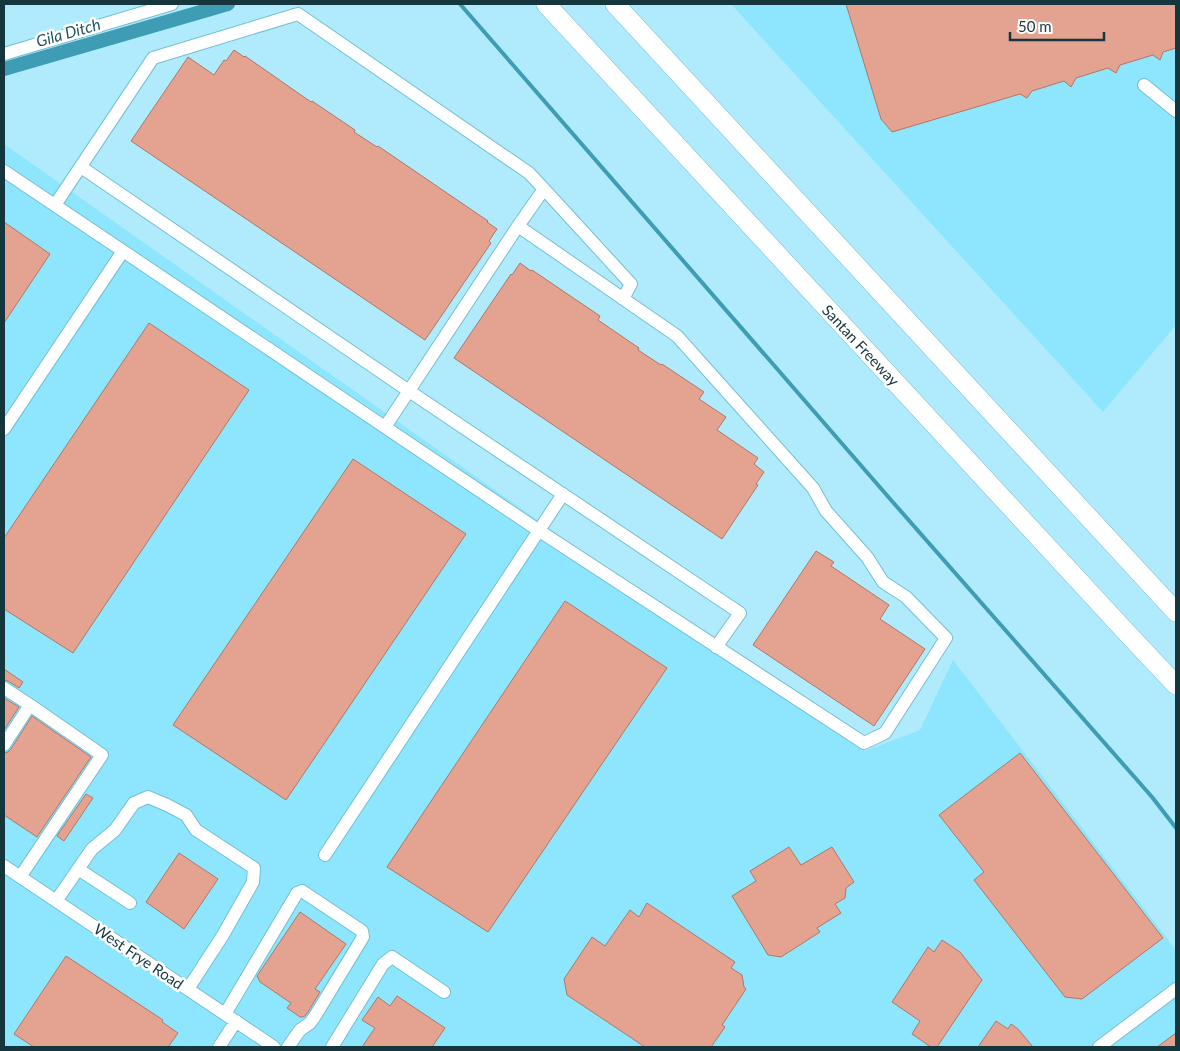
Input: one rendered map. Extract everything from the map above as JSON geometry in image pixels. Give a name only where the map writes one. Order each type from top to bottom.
[{"type":"highway","name":"Santan Freeway","points":[[546,4],[1176,685]]},
{"type":"highway","points":[[615,4],[1176,612]]},
{"type":"highway","points":[[1126,633],[1176,695]]},
{"type":"street","points":[[4,54],[172,4]]},
{"type":"street","points":[[55,206],[153,58],[298,14],[529,173],[632,284],[623,299]]},
{"type":"street","points":[[1144,85],[1176,111]]},
{"type":"street","points":[[80,167],[740,613],[716,647]]},
{"type":"street","points":[[4,171],[538,530],[864,743],[885,733],[946,638],[906,597],[882,582],[867,557],[826,511],[813,488],[678,336],[518,226]]},
{"type":"street","points":[[385,428],[544,189]]},
{"type":"street","points":[[4,429],[123,251]]},
{"type":"street","points":[[325,855],[563,494]]},
{"type":"street","points":[[4,688],[102,755],[20,877]]},
{"type":"street","points":[[4,745],[30,705]]},
{"type":"street","points":[[56,901],[92,849],[114,830],[134,803],[148,797],[186,815],[196,830],[254,868],[253,882],[223,935],[188,989]]},
{"type":"street","name":"West Frye Road","points":[[4,866],[274,1047]]},
{"type":"street","points":[[78,869],[130,903]]},
{"type":"street","points":[[225,1014],[297,893],[302,891],[362,931],[363,938],[315,1016],[310,1023],[300,1030],[288,1047]]},
{"type":"street","points":[[332,1047],[383,964],[392,957],[444,992]]},
{"type":"street","points":[[1099,1047],[1176,989]]},
{"type":"street","points":[[219,1047],[236,1022]]},
{"type":"shaded area","points":[[731,4],[1176,4],[1176,325],[1103,412]]},
{"type":"shaded area","points":[[4,144],[865,751],[920,730],[953,660],[1176,950],[1176,1047],[4,1047]]},
{"type":"building","points":[[846,4],[1176,4],[1176,48],[1163,52],[1160,60],[1153,55],[1120,65],[1116,73],[1108,68],[1076,78],[1071,87],[1064,81],[1032,91],[1027,98],[1020,94],[892,132],[881,119]]},
{"type":"building","points":[[234,50],[355,130],[354,132],[378,146],[497,229],[489,241],[491,243],[425,340],[131,141],[188,57],[214,75],[224,60],[226,61]]},
{"type":"building","points":[[4,222],[50,254],[4,323]]},
{"type":"building","points":[[520,263],[600,316],[598,320],[639,348],[638,350],[704,392],[699,399],[726,417],[717,430],[758,458],[754,464],[764,472],[756,484],[758,485],[722,539],[454,358]]},
{"type":"building","points":[[149,323],[249,390],[73,653],[4,609],[4,538]]},
{"type":"building","points":[[353,459],[466,534],[286,800],[173,725]]},
{"type":"building","points":[[816,551],[834,562],[831,566],[889,605],[880,619],[925,649],[874,726],[753,645]]},
{"type":"building","points":[[565,601],[667,668],[488,932],[387,867]]},
{"type":"building","points":[[4,669],[23,682],[19,688],[4,680]]},
{"type":"building","points":[[4,698],[19,707],[4,730]]},
{"type":"building","points":[[32,716],[91,757],[37,837],[4,815],[4,753],[11,749]]},
{"type":"building","points":[[1020,753],[1163,938],[1082,999],[1065,997],[974,880],[984,872],[939,815]]},
{"type":"building","points":[[86,794],[93,798],[64,841],[57,836]]},
{"type":"building","points":[[789,847],[801,865],[832,847],[854,882],[846,888],[845,898],[835,904],[841,913],[817,928],[820,932],[781,957],[768,955],[732,896],[756,881],[750,871]]},
{"type":"building","points":[[179,853],[218,879],[184,929],[146,902]]},
{"type":"building","points":[[647,903],[735,962],[731,968],[742,975],[746,989],[722,1025],[725,1027],[711,1047],[645,1047],[567,995],[564,979],[592,937],[605,946],[630,910],[639,917]]},
{"type":"building","points":[[300,912],[346,944],[315,989],[320,992],[303,1017],[287,1008],[291,1003],[260,982],[257,976]]},
{"type":"building","points":[[942,940],[960,952],[982,980],[937,1047],[931,1047],[912,1034],[920,1021],[892,1002],[928,947],[934,952]]},
{"type":"building","points":[[66,956],[163,1020],[162,1022],[178,1033],[168,1047],[34,1047],[14,1034]]},
{"type":"building","points":[[397,996],[445,1028],[432,1047],[362,1047],[375,1028],[362,1020],[378,997],[390,1006]]},
{"type":"building","points":[[996,1021],[1008,1029],[1011,1024],[1018,1029],[1033,1047],[978,1047]]},
{"type":"building","points":[[1176,1033],[1176,1047],[1157,1047]]},
{"type":"waterway","name":"Gila Ditch","points":[[4,69],[228,4]]},
{"type":"waterway","points":[[460,4],[1152,797],[1176,828]]}]
